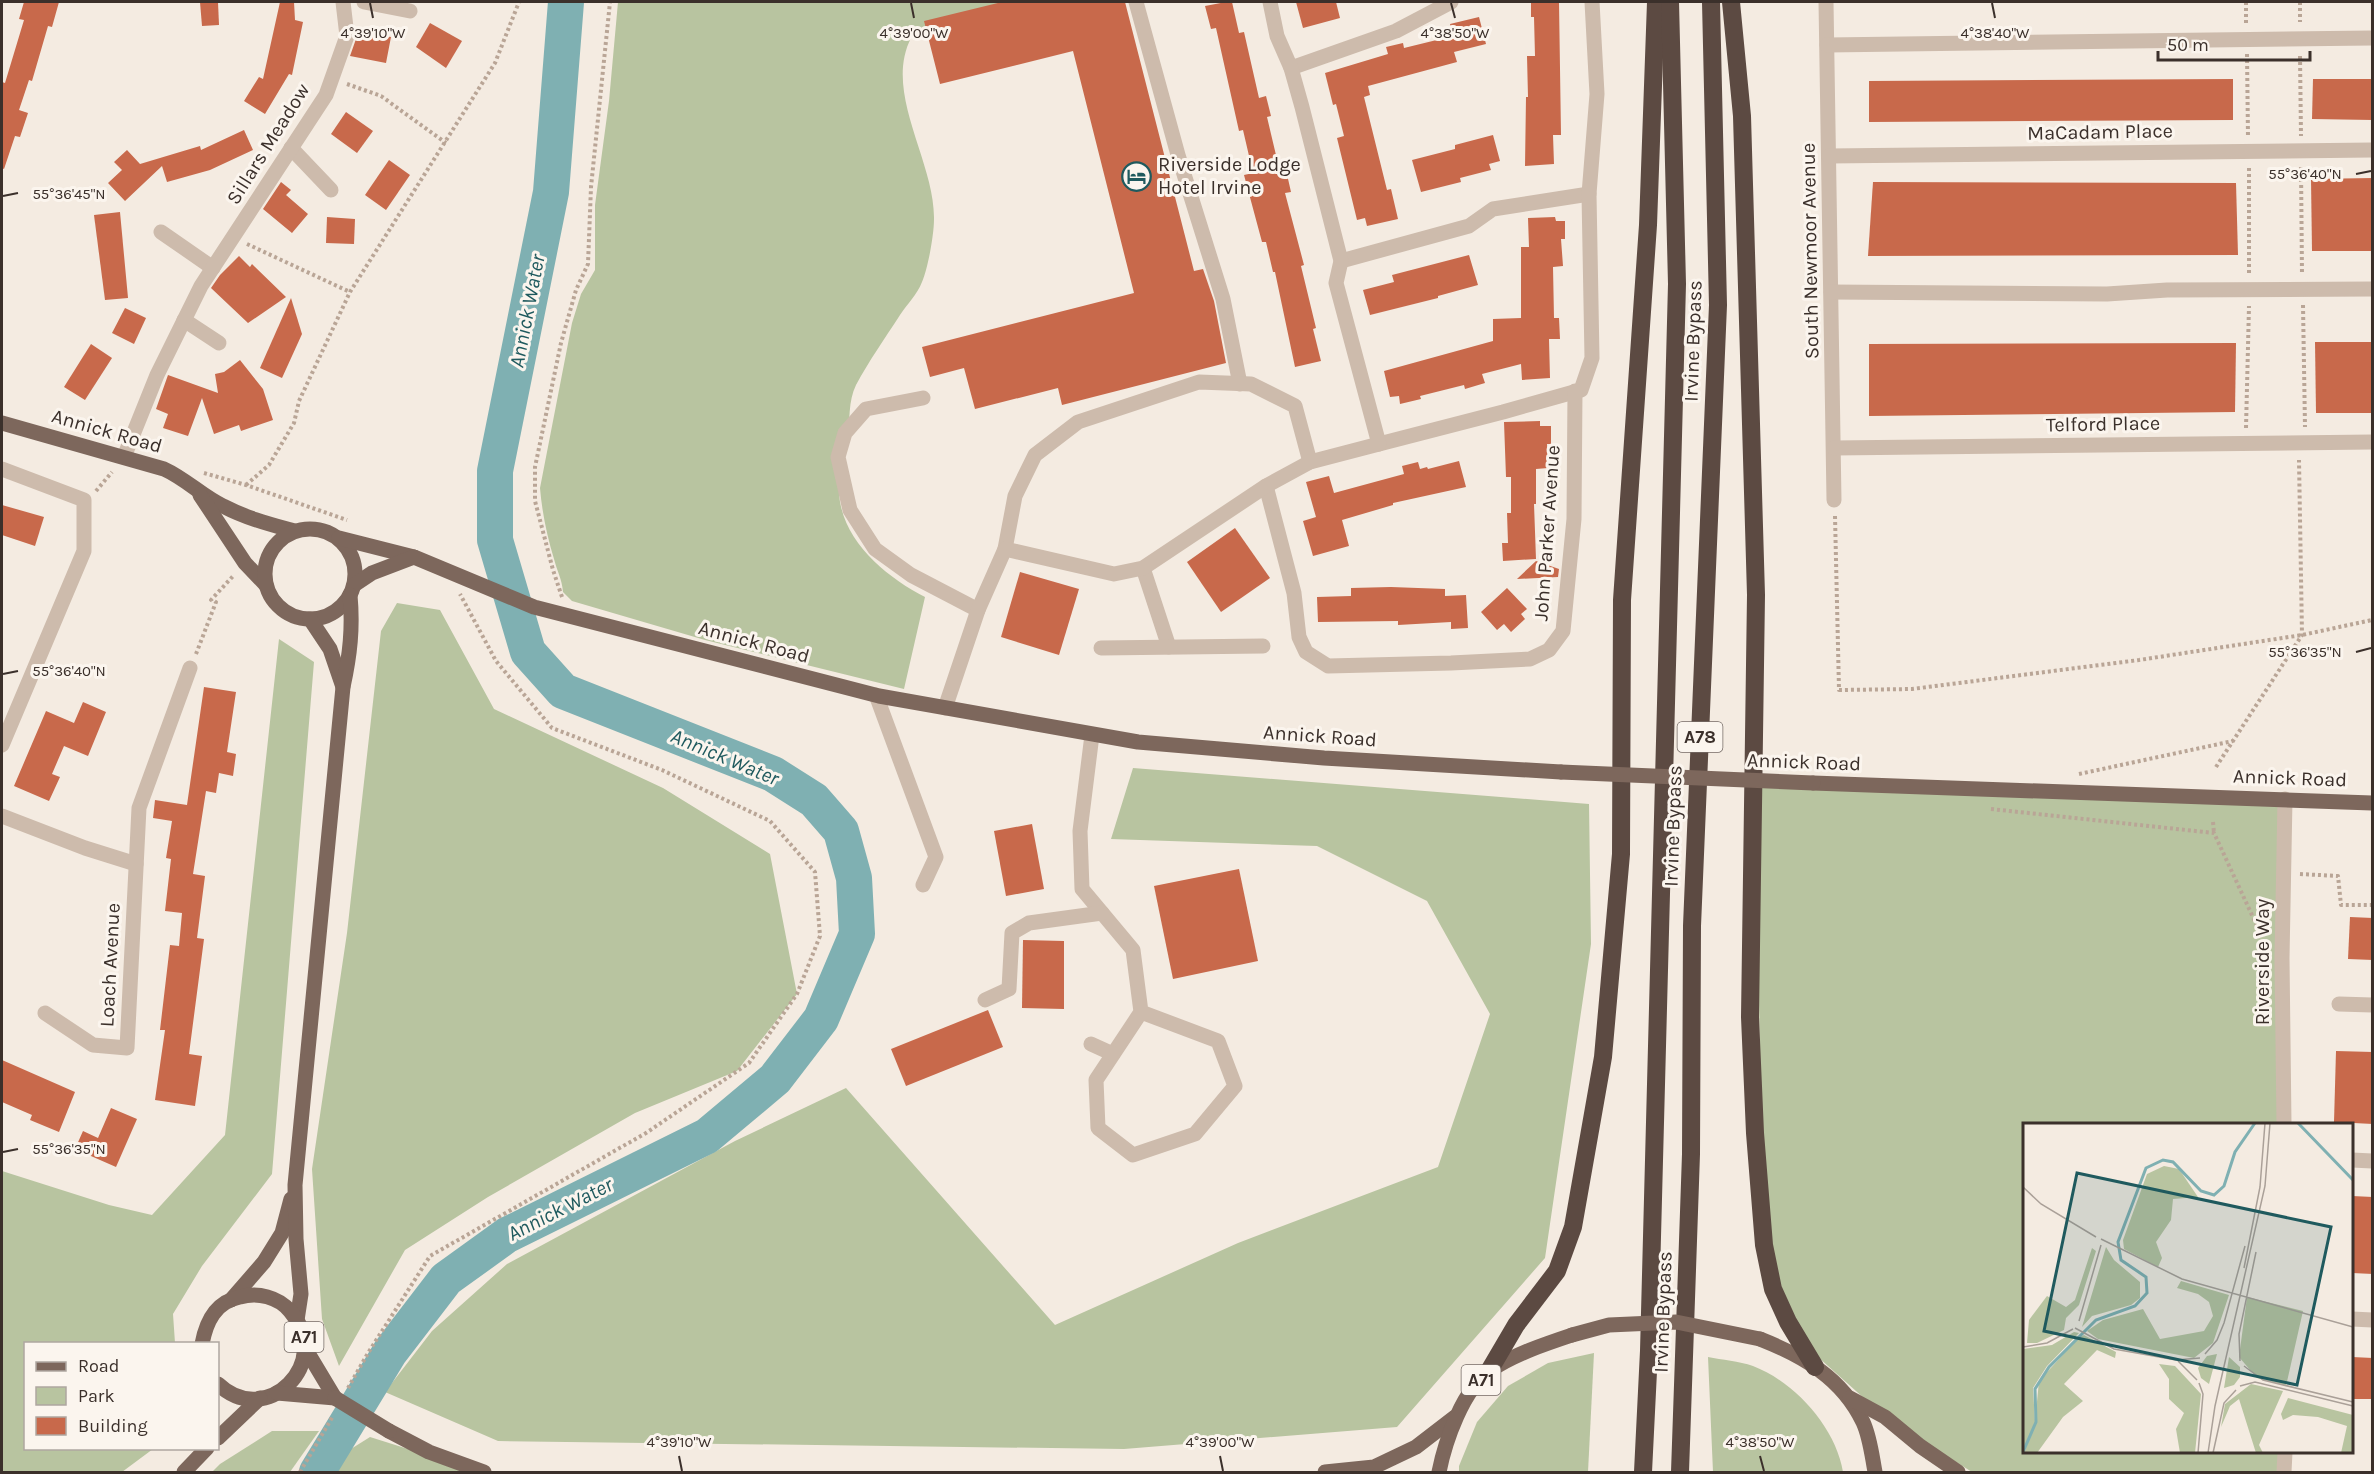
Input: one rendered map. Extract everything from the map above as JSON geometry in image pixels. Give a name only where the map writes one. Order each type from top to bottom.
[{"type":"highway","points":[[1488,1371],[1516,1325],[1557,1271],[1573,1227],[1603,1057],[1621,854],[1622,600],[1648,225],[1656,2]]},
{"type":"highway","name":"Irvine Bypass","points":[[1642,1473],[1650,1328],[1676,308],[1670,2]]},
{"type":"highway","name":"Irvine Bypass","points":[[1680,1473],[1691,1154],[1692,926],[1718,305],[1711,2]]},
{"type":"highway","points":[[1731,2],[1742,116],[1756,595],[1750,1017],[1755,1132],[1764,1245],[1773,1289],[1788,1322],[1815,1367]]},
{"type":"main road","name":"Annick Road","points":[[2,423],[164,469],[182,477],[221,506],[247,518],[294,531]]},
{"type":"main road","name":"Annick Road","points":[[196,489],[245,563],[266,585]]},
{"type":"main road","points":[[297,1320],[301,1294],[295,1185],[343,687],[350,658],[353,627],[352,590],[356,569],[351,553],[339,538],[321,529],[305,528],[294,531],[277,542],[267,557],[264,572],[272,599],[282,610],[296,617],[310,619],[324,617],[336,611],[352,590],[372,573],[414,557]]},
{"type":"main road","name":"Annick Road","points":[[339,538],[414,557],[534,607],[572,617],[876,694],[1138,742],[1324,758],[1561,772],[2373,803]]},
{"type":"main road","points":[[310,619],[330,649],[343,687]]},
{"type":"main road","points":[[202,1342],[206,1325],[216,1310],[231,1300],[264,1262],[282,1233],[295,1185]]},
{"type":"main road","name":"A71","points":[[219,1385],[235,1396],[260,1398],[277,1393],[293,1381],[302,1366],[305,1348],[304,1336],[297,1320],[285,1306],[276,1300],[258,1295],[231,1300]]},
{"type":"main road","name":"A71","points":[[1439,1473],[1455,1417],[1470,1393],[1488,1371],[1535,1348],[1609,1325],[1676,1322],[1760,1339],[1790,1351],[1829,1376],[1847,1396],[1864,1423],[1875,1473]]},
{"type":"main road","name":"A71","points":[[305,1348],[338,1402]]},
{"type":"main road","name":"A71","points":[[277,1393],[338,1402],[429,1452],[484,1473]]},
{"type":"main road","name":"A71","points":[[1847,1396],[1885,1417],[1920,1446],[1959,1473]]},
{"type":"main road","name":"A71","points":[[219,1437],[260,1398]]},
{"type":"main road","name":"A71","points":[[1325,1473],[1374,1467],[1416,1447],[1455,1417]]},
{"type":"main road","points":[[184,1473],[206,1450]]},
{"type":"street","name":"Sillars Meadow","points":[[124,457],[157,375],[201,286],[326,95],[346,36],[343,2]]},
{"type":"street","points":[[364,2],[410,10]]},
{"type":"street","points":[[1136,2],[1178,155],[1222,299],[1240,384]]},
{"type":"street","points":[[1270,2],[1277,36],[1291,68],[1341,261],[1336,283],[1379,444]]},
{"type":"street","points":[[1291,68],[1396,31],[1451,2]]},
{"type":"street","name":"John Parker Avenue","points":[[1266,486],[1294,593],[1299,637],[1306,652],[1328,666],[1530,659],[1549,650],[1563,631],[1574,519],[1575,391],[1581,390],[1592,358],[1589,194],[1597,94],[1592,2]]},
{"type":"street","name":"South Newmoor Avenue","points":[[1826,2],[1834,500]]},
{"type":"street","points":[[1827,45],[2373,38]]},
{"type":"street","points":[[291,148],[331,190]]},
{"type":"street","name":"MaCadam Place","points":[[1829,156],[2373,150]]},
{"type":"street","points":[[1341,261],[1469,226],[1493,209],[1589,194]]},
{"type":"street","points":[[161,232],[213,268]]},
{"type":"street","points":[[1831,292],[2107,294],[2167,290],[2373,289]]},
{"type":"street","points":[[184,320],[219,343]]},
{"type":"street","points":[[945,708],[978,610],[1005,549],[1015,496],[1035,455],[1078,422],[1199,382],[1251,384],[1295,406],[1311,462]]},
{"type":"street","points":[[1005,549],[1114,573],[1143,568],[1266,486],[1311,462],[1575,391]]},
{"type":"street","points":[[923,398],[866,409],[845,433],[838,457],[850,510],[875,549],[911,575],[978,610]]},
{"type":"street","name":"Telford Place","points":[[1834,448],[2373,442]]},
{"type":"street","points":[[2,469],[84,500],[84,551],[8,713],[2,745]]},
{"type":"street","points":[[1143,568],[1169,647]]},
{"type":"street","points":[[1101,648],[1263,646]]},
{"type":"street","name":"Loach Avenue","points":[[45,1013],[93,1045],[127,1048],[139,808],[190,668]]},
{"type":"street","points":[[876,694],[936,857],[923,885]]},
{"type":"street","points":[[1092,735],[1080,831],[1082,889],[1133,950],[1141,1012],[1096,1080],[1098,1128],[1133,1155],[1195,1134],[1235,1086],[1218,1041],[1141,1012]]},
{"type":"street","name":"Riverside Way","points":[[2284,1123],[2282,958],[2285,799]]},
{"type":"street","points":[[2,816],[85,848],[136,864]]},
{"type":"street","points":[[986,1000],[1009,989],[1012,933],[1029,924],[1102,913]]},
{"type":"street","points":[[2339,1004],[2373,1005]]},
{"type":"street","points":[[1091,1044],[1113,1054]]},
{"type":"street","points":[[2353,1160],[2373,1161]]},
{"type":"street","points":[[2353,1319],[2373,1320]]},
{"type":"street","points":[[2284,1473],[2285,1453]]},
{"type":"path","points":[[246,484],[269,465],[294,423],[299,401],[350,292],[495,63],[519,2]]},
{"type":"path","points":[[572,617],[576,604],[563,598],[553,570],[535,501],[535,467],[561,343],[576,290],[588,264],[591,187],[610,2]]},
{"type":"path","points":[[2246,2],[2249,290],[2246,443]]},
{"type":"path","points":[[2216,767],[2302,635],[2300,2]]},
{"type":"path","points":[[332,78],[381,96],[446,143]]},
{"type":"path","points":[[233,238],[350,292]]},
{"type":"path","points":[[84,500],[102,486],[124,457]]},
{"type":"path","points":[[199,472],[246,484],[351,521]]},
{"type":"path","points":[[1834,500],[1839,690],[1912,689],[2302,635],[2373,620]]},
{"type":"path","points":[[190,668],[216,602],[212,600],[245,563]]},
{"type":"path","points":[[300,1473],[338,1402],[430,1256],[646,1133],[749,1063],[797,994],[820,936],[814,872],[770,821],[662,770],[552,728],[496,661],[451,571]]},
{"type":"path","points":[[2073,775],[2234,741]]},
{"type":"path","points":[[1983,808],[2214,833]]},
{"type":"path","points":[[2213,822],[2214,833],[2268,948]]},
{"type":"path","points":[[2295,873],[2338,876],[2341,905],[2373,905]]},
{"type":"green space","points":[[618,2],[1051,2],[911,38],[904,59],[903,81],[906,104],[932,197],[934,219],[932,242],[920,287],[872,358],[853,391],[839,492],[848,526],[868,555],[895,579],[925,597],[904,689],[705,640],[572,601],[563,592],[547,533],[540,488],[572,323],[581,294],[595,270],[595,205],[609,101]]},
{"type":"green space","points":[[397,603],[440,610],[494,709],[663,788],[770,854],[797,994],[737,1071],[635,1113],[488,1197],[405,1250],[339,1366],[322,1319],[312,1169],[347,933],[381,631]]},
{"type":"green space","points":[[279,639],[314,662],[272,1174],[202,1266],[173,1314],[175,1342],[24,1342],[24,1450],[152,1450],[122,1472],[2,1472],[2,1171],[109,1205],[152,1215],[225,1135]]},
{"type":"green space","points":[[1133,768],[1589,804],[1591,944],[1545,1258],[1397,1427],[1124,1449],[498,1441],[385,1392],[432,1331],[507,1264],[735,1141],[846,1088],[1055,1325],[1238,1243],[1438,1167],[1490,1014],[1427,901],[1317,846],[1111,839]]},
{"type":"green space","points":[[1755,781],[2285,799],[2281,1123],[2023,1123],[2023,1453],[2278,1453],[2278,1472],[1972,1472],[1885,1417],[1799,1340],[1770,1272],[1763,1228]]},
{"type":"green space","points":[[1594,1353],[1588,1472],[1459,1472],[1459,1466],[1477,1422],[1508,1386],[1548,1363]]},
{"type":"green space","points":[[1708,1357],[1753,1366],[1784,1383],[1811,1408],[1823,1423],[1839,1455],[1843,1472],[1713,1472]]},
{"type":"green space","points":[[272,1431],[319,1431],[290,1472],[212,1472],[220,1464]]},
{"type":"green space","points":[[370,1437],[481,1472],[317,1472]]},
{"type":"building","points":[[24,2],[59,2],[52,27],[48,26],[32,81],[29,80],[19,110],[28,113],[20,137],[15,136],[4,169],[2,168],[2,82],[5,83],[24,20],[19,19]]},
{"type":"building","points":[[200,2],[218,2],[219,25],[202,26]]},
{"type":"building","points":[[280,2],[294,2],[295,20],[303,22],[292,75],[289,74],[265,114],[244,101],[259,77],[263,79]]},
{"type":"building","name":"Riverside Lodge Hotel Irvine","points":[[1002,2],[1125,2],[1194,271],[1203,269],[1214,301],[1226,363],[1062,405],[1058,388],[975,409],[964,368],[930,377],[922,347],[1134,293],[1073,51],[940,84],[924,21]]},
{"type":"building","points":[[1232,2],[1239,33],[1244,32],[1259,98],[1266,96],[1271,116],[1267,117],[1280,172],[1286,170],[1291,192],[1285,193],[1304,265],[1301,266],[1316,328],[1313,329],[1321,361],[1295,367],[1275,272],[1273,272],[1266,242],[1262,242],[1244,175],[1253,173],[1243,130],[1239,131],[1216,28],[1211,29],[1205,6]]},
{"type":"building","points":[[1296,2],[1336,2],[1340,18],[1303,28]]},
{"type":"building","points":[[1531,2],[1559,2],[1561,135],[1553,135],[1554,164],[1525,166],[1527,56],[1535,56],[1534,17],[1531,17]]},
{"type":"building","points":[[1479,17],[1486,44],[1454,52],[1457,62],[1368,86],[1370,95],[1364,97],[1387,190],[1391,189],[1398,219],[1367,226],[1365,218],[1357,220],[1337,138],[1344,136],[1325,73],[1388,54],[1386,47],[1403,43],[1404,48],[1453,36],[1450,24]]},
{"type":"building","points":[[430,23],[462,41],[446,68],[416,47]]},
{"type":"building","points":[[356,31],[391,37],[386,63],[350,56],[356,39]]},
{"type":"building","points":[[2233,79],[2233,120],[1869,122],[1869,81]]},
{"type":"building","points":[[2313,79],[2373,79],[2373,120],[2312,119]]},
{"type":"building","points":[[346,112],[373,131],[357,153],[331,134]]},
{"type":"building","points":[[244,130],[253,150],[210,170],[167,182],[162,166],[125,201],[108,183],[122,170],[114,162],[127,150],[140,164],[200,146],[201,150]]},
{"type":"building","points":[[1493,135],[1500,161],[1489,164],[1491,170],[1460,178],[1461,182],[1421,192],[1412,160],[1455,149],[1455,145]]},
{"type":"building","points":[[389,160],[410,175],[386,210],[365,195]]},
{"type":"building","points":[[2373,178],[2373,251],[2312,251],[2311,179]]},
{"type":"building","points":[[281,182],[291,190],[286,195],[308,214],[292,233],[263,209]]},
{"type":"building","points":[[1873,182],[2236,183],[2238,255],[1868,256]]},
{"type":"building","points":[[120,212],[128,298],[105,300],[94,215]]},
{"type":"building","points":[[327,217],[355,219],[354,244],[326,243]]},
{"type":"building","points":[[1555,217],[1556,221],[1565,221],[1565,239],[1561,239],[1563,266],[1553,267],[1554,318],[1559,318],[1560,339],[1549,339],[1550,378],[1522,380],[1521,364],[1482,374],[1485,383],[1465,389],[1464,385],[1420,396],[1421,399],[1400,404],[1399,396],[1390,397],[1384,371],[1493,341],[1493,319],[1521,318],[1521,247],[1529,247],[1528,218]]},
{"type":"building","points":[[1469,255],[1478,285],[1438,296],[1438,298],[1370,315],[1363,290],[1394,282],[1392,275]]},
{"type":"building","points":[[239,256],[250,267],[252,264],[286,297],[248,323],[211,288]]},
{"type":"building","points":[[291,298],[302,334],[282,378],[260,368]]},
{"type":"building","points":[[125,308],[146,318],[134,344],[112,333]]},
{"type":"building","points":[[2315,342],[2373,342],[2373,413],[2316,413]]},
{"type":"building","points":[[2236,343],[2235,412],[1869,416],[1869,344]]},
{"type":"building","points":[[91,344],[112,358],[85,400],[64,387]]},
{"type":"building","points":[[240,360],[263,389],[273,420],[241,431],[239,425],[214,434],[202,398],[188,436],[163,428],[168,414],[156,409],[168,375],[218,393],[215,374],[224,372]]},
{"type":"building","points":[[1540,421],[1540,426],[1551,426],[1551,444],[1547,444],[1548,468],[1536,469],[1536,504],[1534,504],[1536,559],[1503,561],[1502,543],[1508,543],[1507,513],[1511,513],[1511,477],[1506,477],[1504,422]]},
{"type":"building","points":[[1459,461],[1466,487],[1393,503],[1393,505],[1342,520],[1349,546],[1313,556],[1303,521],[1316,517],[1306,482],[1329,476],[1334,493],[1404,474],[1402,466],[1418,462],[1420,469],[1427,467],[1428,469]]},
{"type":"building","points":[[2,505],[44,517],[35,546],[2,535]]},
{"type":"building","points":[[1235,528],[1270,578],[1221,612],[1187,562]]},
{"type":"building","points":[[1536,561],[1559,569],[1558,577],[1517,579]]},
{"type":"building","points":[[1020,572],[1079,589],[1059,655],[1001,637]]},
{"type":"building","points":[[1351,588],[1445,589],[1445,596],[1466,595],[1468,628],[1451,629],[1451,622],[1398,625],[1398,621],[1318,622],[1317,597],[1351,596]]},
{"type":"building","points":[[1507,588],[1527,609],[1521,614],[1525,619],[1511,632],[1504,624],[1497,630],[1481,612]]},
{"type":"building","points":[[204,687],[236,692],[227,752],[236,754],[233,776],[219,773],[216,793],[206,791],[193,874],[205,876],[197,938],[204,939],[189,1054],[202,1056],[195,1106],[155,1100],[165,1030],[160,1030],[170,945],[179,946],[182,913],[165,911],[171,859],[166,858],[172,821],[153,818],[155,800],[187,805]]},
{"type":"building","points":[[83,702],[106,712],[88,756],[64,746],[52,774],[60,777],[49,801],[14,786],[46,711],[74,723]]},
{"type":"building","points":[[1032,824],[1044,889],[1006,896],[994,831]]},
{"type":"building","points":[[1239,869],[1258,961],[1173,979],[1154,886]]},
{"type":"building","points":[[2350,917],[2373,918],[2373,960],[2348,959]]},
{"type":"building","points":[[1023,940],[1064,941],[1064,1009],[1022,1008]]},
{"type":"building","points":[[988,1010],[1003,1047],[906,1086],[891,1049]]},
{"type":"building","points":[[2336,1051],[2373,1052],[2373,1124],[2334,1122]]},
{"type":"building","points":[[2,1060],[75,1092],[59,1132],[30,1120],[32,1115],[2,1102]]},
{"type":"building","points":[[111,1108],[137,1119],[116,1167],[75,1149],[83,1131],[98,1138]]},
{"type":"building","points":[[2353,1196],[2373,1197],[2373,1274],[2353,1273]]},
{"type":"building","points":[[2353,1357],[2373,1358],[2373,1399],[2353,1399]]},
{"type":"waterway","name":"Annick Water","points":[[317,1472],[390,1352],[446,1279],[507,1235],[707,1136],[775,1079],[821,1019],[857,934],[854,878],[841,831],[814,800],[773,774],[563,691],[528,652],[495,540],[495,471],[551,192],[566,2]]},
{"type":"place","name":"Riverside Lodge Hotel Irvine","points":[[1137,176]]}]
